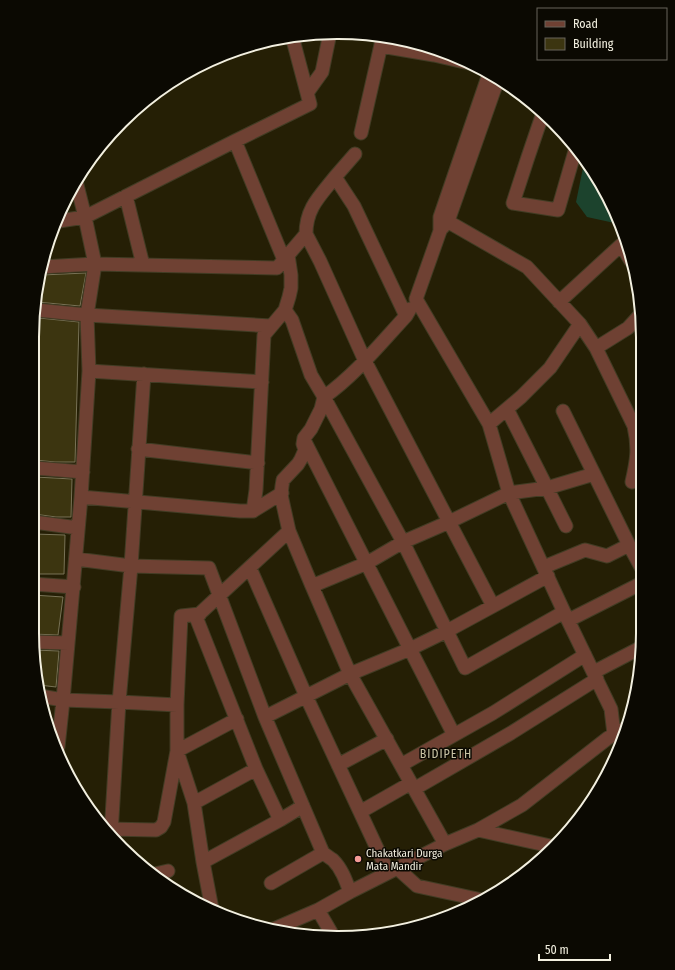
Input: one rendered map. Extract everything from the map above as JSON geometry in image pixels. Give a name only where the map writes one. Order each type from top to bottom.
[{"type":"street","points":[[307,93],[322,72],[329,39]]},
{"type":"street","points":[[63,221],[85,217],[310,104],[294,43]]},
{"type":"street","points":[[361,133],[382,43]]},
{"type":"street","points":[[445,844],[350,674],[288,532],[282,486],[283,480],[302,459],[305,450],[303,444],[304,438],[311,429],[322,409],[324,397],[349,377],[365,361],[406,316],[416,299],[495,84]]},
{"type":"street","points":[[541,119],[513,203],[558,210],[574,156]]},
{"type":"street","points":[[235,141],[286,257],[291,275],[291,288],[284,310],[264,335],[258,463],[253,511]]},
{"type":"street","points":[[355,154],[312,205],[306,224],[306,234],[320,261],[365,361],[493,606]]},
{"type":"street","points":[[335,177],[354,206],[406,316]]},
{"type":"street","points":[[59,739],[64,700],[81,497],[89,371],[87,315],[95,264],[78,190]]},
{"type":"street","points":[[126,196],[143,265]]},
{"type":"street","points":[[443,223],[527,267],[580,324],[596,348],[636,424]]},
{"type":"street","points":[[48,267],[95,264],[277,268],[306,234]]},
{"type":"street","points":[[559,302],[621,245]]},
{"type":"street","points":[[416,299],[489,424],[509,493],[611,709],[614,734]]},
{"type":"street","points":[[41,310],[87,315],[271,326]]},
{"type":"street","points":[[284,310],[292,320],[311,375],[404,542],[466,668],[567,616],[636,586]]},
{"type":"street","points":[[596,348],[628,328],[635,320]]},
{"type":"street","points":[[489,424],[522,396],[550,368],[580,324]]},
{"type":"street","points":[[89,371],[262,382]]},
{"type":"street","points":[[110,826],[131,566],[144,374]]},
{"type":"street","points":[[507,409],[566,526]]},
{"type":"street","points":[[563,411],[636,558]]},
{"type":"street","points":[[304,438],[454,735]]},
{"type":"street","points":[[138,449],[258,463]]},
{"type":"street","points":[[632,482],[636,465]]},
{"type":"street","points":[[39,468],[82,472]]},
{"type":"street","points":[[312,586],[367,563],[404,542],[509,493],[547,488],[594,474]]},
{"type":"street","points":[[81,497],[253,511],[282,493]]},
{"type":"street","points":[[39,523],[78,528]]},
{"type":"street","points":[[280,820],[256,769],[196,617],[288,532]]},
{"type":"street","points":[[264,717],[350,674],[410,649],[447,631],[493,606],[546,572],[585,550],[607,556],[629,545]]},
{"type":"street","points":[[76,559],[131,566],[210,568],[264,717],[323,853],[333,860],[340,870],[346,879],[350,892]]},
{"type":"street","points":[[250,568],[338,766],[360,812],[392,870],[417,886],[473,898]]},
{"type":"street","points":[[39,584],[74,587]]},
{"type":"street","points":[[115,831],[156,830],[162,827],[164,822],[177,752],[180,616],[200,614]]},
{"type":"street","points":[[40,642],[68,643]]},
{"type":"street","points":[[360,812],[413,786],[511,733],[595,676],[635,651]]},
{"type":"street","points":[[401,765],[493,713],[585,655]]},
{"type":"street","points":[[46,697],[64,700],[177,705]]},
{"type":"street","points":[[177,752],[237,719]]},
{"type":"street","points":[[285,926],[392,870],[445,844],[478,830],[522,805],[608,738],[619,732]]},
{"type":"street","points":[[338,766],[386,739]]},
{"type":"street","points":[[177,752],[194,802],[211,903]]},
{"type":"street","points":[[194,802],[256,769]]},
{"type":"street","points":[[203,862],[303,806]]},
{"type":"street","points":[[478,830],[547,845]]},
{"type":"street","points":[[271,883],[323,853]]},
{"type":"street","points":[[318,910],[330,931]]},
{"type":"green space","points":[[583,168],[596,188],[613,223],[587,217],[576,202]]},
{"type":"building","points":[[86,273],[80,306],[42,302],[46,275]]},
{"type":"building","points":[[40,318],[79,322],[75,462],[39,460]]},
{"type":"building","points":[[39,477],[72,479],[71,517],[39,515]]},
{"type":"building","points":[[39,534],[65,535],[64,574],[39,574]]},
{"type":"building","points":[[39,595],[63,597],[58,635],[39,634]]},
{"type":"building","points":[[40,650],[59,651],[56,687],[44,686]]},
{"type":"place","name":"Chakatkari Durga Mata Mandir","points":[[358,859]]},
{"type":"district","name":"BIDIPETH","points":[[446,754]]}]
